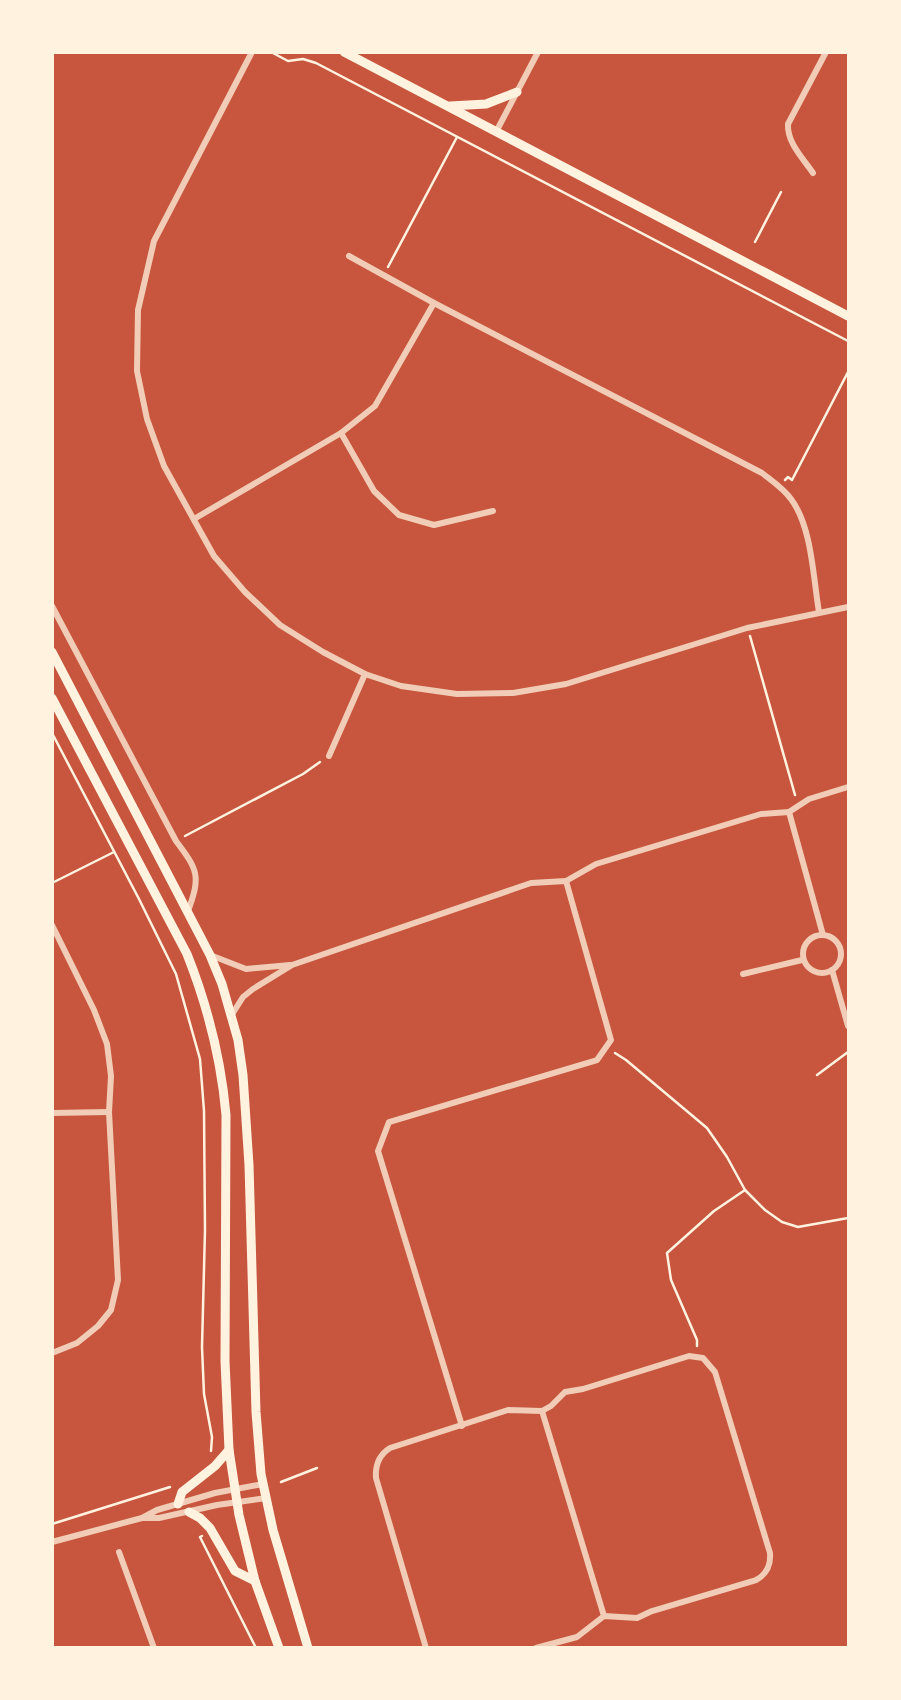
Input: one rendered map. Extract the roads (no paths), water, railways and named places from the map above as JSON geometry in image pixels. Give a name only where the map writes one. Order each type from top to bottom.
[{"type":"main road","points":[[344,52],[849,316]]},
{"type":"main road","points":[[448,107],[486,104],[517,92]]},
{"type":"main road","points":[[836,309],[849,306]]},
{"type":"main road","points":[[52,652],[210,955],[222,984],[238,1040],[247,1115],[256,1412],[263,1484],[307,1647]]},
{"type":"main road","points":[[52,698],[187,954],[203,996],[216,1044],[223,1076],[226,1115],[225,1361],[229,1450],[234,1489],[256,1581],[279,1647]]},
{"type":"main road","points":[[178,1504],[182,1492],[215,1466],[229,1450]]},
{"type":"main road","points":[[189,1512],[210,1528],[235,1570],[256,1581]]},
{"type":"street","points":[[252,52],[155,241],[138,310],[137,371],[147,419],[164,466],[214,556],[245,592],[280,625],[365,674],[401,686],[457,694],[513,693],[566,684],[747,628],[849,607]]},
{"type":"street","points":[[496,132],[538,52]]},
{"type":"street","points":[[813,173],[792,144],[787,132],[788,124],[826,52]]},
{"type":"street","points":[[349,256],[762,473],[792,500],[804,522],[819,612]]},
{"type":"street","points":[[194,519],[341,433],[375,406],[434,303]]},
{"type":"street","points":[[341,433],[374,491],[398,515],[434,525],[494,511]]},
{"type":"street","points":[[52,606],[176,841],[189,859],[198,882],[188,911]]},
{"type":"street","points":[[329,756],[365,674]]},
{"type":"street","points":[[231,1016],[243,997],[292,965],[531,883],[566,881],[596,864],[761,814],[789,812],[809,799],[849,788]]},
{"type":"street","points":[[789,812],[823,935]]},
{"type":"street","points":[[462,1426],[378,1151],[389,1122],[597,1060],[606,1048],[611,1040],[566,881]]},
{"type":"street","points":[[52,925],[94,1010],[107,1044],[111,1076],[110,1112],[118,1280],[111,1310],[97,1326],[77,1343],[52,1353]]},
{"type":"street","points":[[816,934],[831,936],[842,948],[840,963],[828,973],[812,972],[802,960],[804,944],[816,934]]},
{"type":"street","points":[[210,955],[246,969],[292,965]]},
{"type":"street","points":[[743,974],[802,960]]},
{"type":"street","points":[[832,970],[849,1026]]},
{"type":"street","points":[[52,1114],[110,1112]]},
{"type":"street","points":[[426,1647],[376,1478],[376,1468],[383,1453],[390,1448],[508,1410],[542,1412],[565,1392],[689,1356],[697,1356],[707,1361],[715,1373],[770,1553],[770,1564],[766,1572],[756,1580],[652,1611],[637,1618],[604,1616],[577,1637],[536,1647]]},
{"type":"street","points":[[542,1412],[604,1616]]},
{"type":"street","points":[[52,1542],[142,1518],[178,1504],[263,1484]]},
{"type":"street","points":[[142,1518],[159,1518],[266,1498]]},
{"type":"street","points":[[119,1552],[154,1647]]}]
